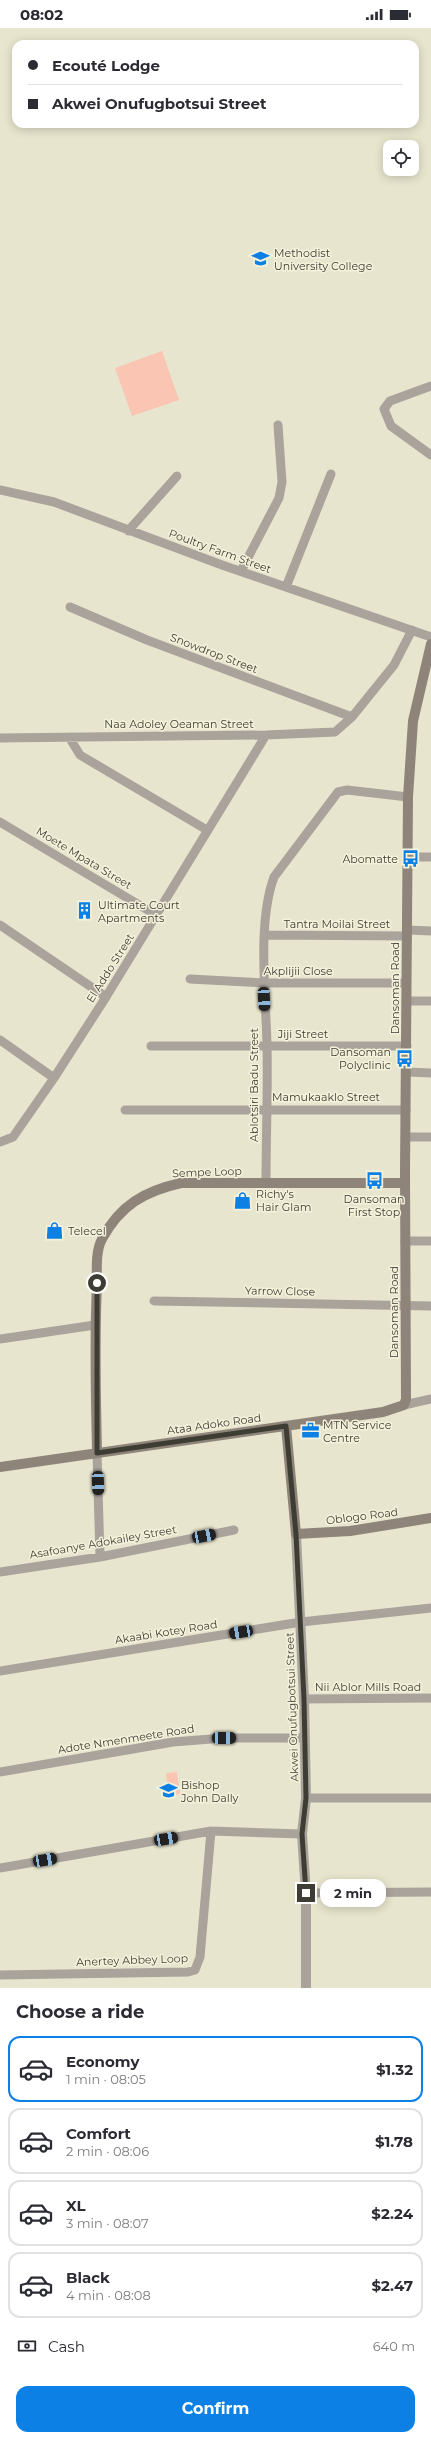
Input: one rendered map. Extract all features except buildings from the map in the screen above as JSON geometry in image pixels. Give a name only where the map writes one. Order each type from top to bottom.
[{"type":"main road","name":"Dansoman Road","points":[[404,1405],[406,1400],[405,1184],[408,797],[416,698],[431,644]]},
{"type":"main road","name":"Sempe Loop","points":[[97,1453],[95,1325],[98,1256],[101,1240],[115,1219],[134,1201],[147,1192],[180,1183],[405,1184]]},
{"type":"main road","name":"Ataa Adoko Road","points":[[0,1467],[383,1412],[404,1405]]},
{"type":"main road","name":"Akwei Onufugbotsui Street","points":[[286,1426],[296,1534]]},
{"type":"main road","name":"Oblogo Road","points":[[296,1534],[350,1531],[431,1518]]},
{"type":"street","points":[[431,386],[390,401],[384,409],[391,426],[431,454]]},
{"type":"street","points":[[241,571],[279,498],[282,482],[278,425]]},
{"type":"street","points":[[286,587],[331,474]]},
{"type":"street","points":[[128,531],[177,476]]},
{"type":"street","name":"Poultry Farm Street","points":[[0,490],[54,502],[128,531],[431,637]]},
{"type":"street","name":"Snowdrop Street","points":[[70,607],[147,640],[352,717]]},
{"type":"street","name":"Naa Adoley Oeaman Street","points":[[0,738],[327,734],[334,732],[352,717],[394,665],[412,630]]},
{"type":"street","name":"El Addo Street","points":[[0,1142],[13,1137],[54,1078],[106,997],[266,735]]},
{"type":"street","points":[[69,737],[80,755],[207,830]]},
{"type":"street","name":"Ablotsiri Badu Street","points":[[266,1183],[265,1109],[267,1046],[264,983],[269,892],[274,877],[338,792],[348,790],[408,797]]},
{"type":"street","name":"Moete Mpata Street","points":[[0,822],[156,915]]},
{"type":"street","points":[[407,857],[431,857]]},
{"type":"street","points":[[0,925],[106,997]]},
{"type":"street","name":"Tantra Moilai Street","points":[[266,935],[407,933],[431,930]]},
{"type":"street","name":"Akplijii Close","points":[[190,979],[264,983],[406,983]]},
{"type":"street","points":[[407,1001],[431,1001]]},
{"type":"street","points":[[0,1040],[54,1078]]},
{"type":"street","name":"Jiji Street","points":[[151,1046],[407,1046]]},
{"type":"street","points":[[407,1072],[431,1073]]},
{"type":"street","name":"Mamukaaklo Street","points":[[125,1110],[406,1110]]},
{"type":"street","points":[[406,1137],[431,1137]]},
{"type":"street","points":[[405,1242],[431,1240]]},
{"type":"street","name":"Yarrow Close","points":[[154,1301],[431,1306]]},
{"type":"street","points":[[0,1339],[95,1325]]},
{"type":"street","name":"Ataa Adoko Road","points":[[404,1405],[431,1400]]},
{"type":"street","points":[[97,1453],[100,1557]]},
{"type":"street","name":"Asafoanye Adokailey Street","points":[[0,1572],[100,1557],[234,1530]]},
{"type":"street","name":"Akwei Onufugbotsui Street","points":[[296,1534],[305,1738],[306,1798],[302,1834],[306,1893],[306,1988]]},
{"type":"street","name":"Akaabi Kotey Road","points":[[0,1671],[301,1622],[431,1608]]},
{"type":"street","name":"Nii Ablor Mills Road","points":[[304,1699],[431,1698]]},
{"type":"street","name":"Adote Nmenmeete Road","points":[[0,1772],[174,1742],[224,1738],[305,1738]]},
{"type":"street","points":[[306,1798],[431,1798]]},
{"type":"street","points":[[0,1868],[211,1831],[302,1834]]},
{"type":"street","name":"Anertey Abbey Loop","points":[[0,1975],[188,1972],[195,1970],[200,1957],[211,1831]]},
{"type":"street","points":[[306,1893],[431,1892]]},
{"type":"shaded area","points":[[162,351],[179,400],[132,416],[115,368]]},
{"type":"shaded area","points":[[177,1772],[180,1794],[169,1796],[166,1773]]},
{"type":"place","name":"Methodist University College","points":[[261,259]]},
{"type":"place","name":"Abomatte","points":[[411,859]]},
{"type":"place","name":"Ultimate Court Apartments","points":[[85,911]]},
{"type":"place","name":"Dansoman Polyclinic","points":[[404,1058]]},
{"type":"place","name":"Dansoman First Stop","points":[[374,1181]]},
{"type":"place","name":"Richy's Hair Glam","points":[[243,1200]]},
{"type":"place","name":"Telecel","points":[[55,1231]]},
{"type":"place","name":"MTN Service Centre","points":[[310,1431]]},
{"type":"place","name":"Bishop John Dally","points":[[168,1791]]},
{"type":"route","points":[[97,1283],[95,1325],[97,1453],[286,1426],[296,1534],[301,1622],[306,1798],[302,1834],[306,1893]]}]
